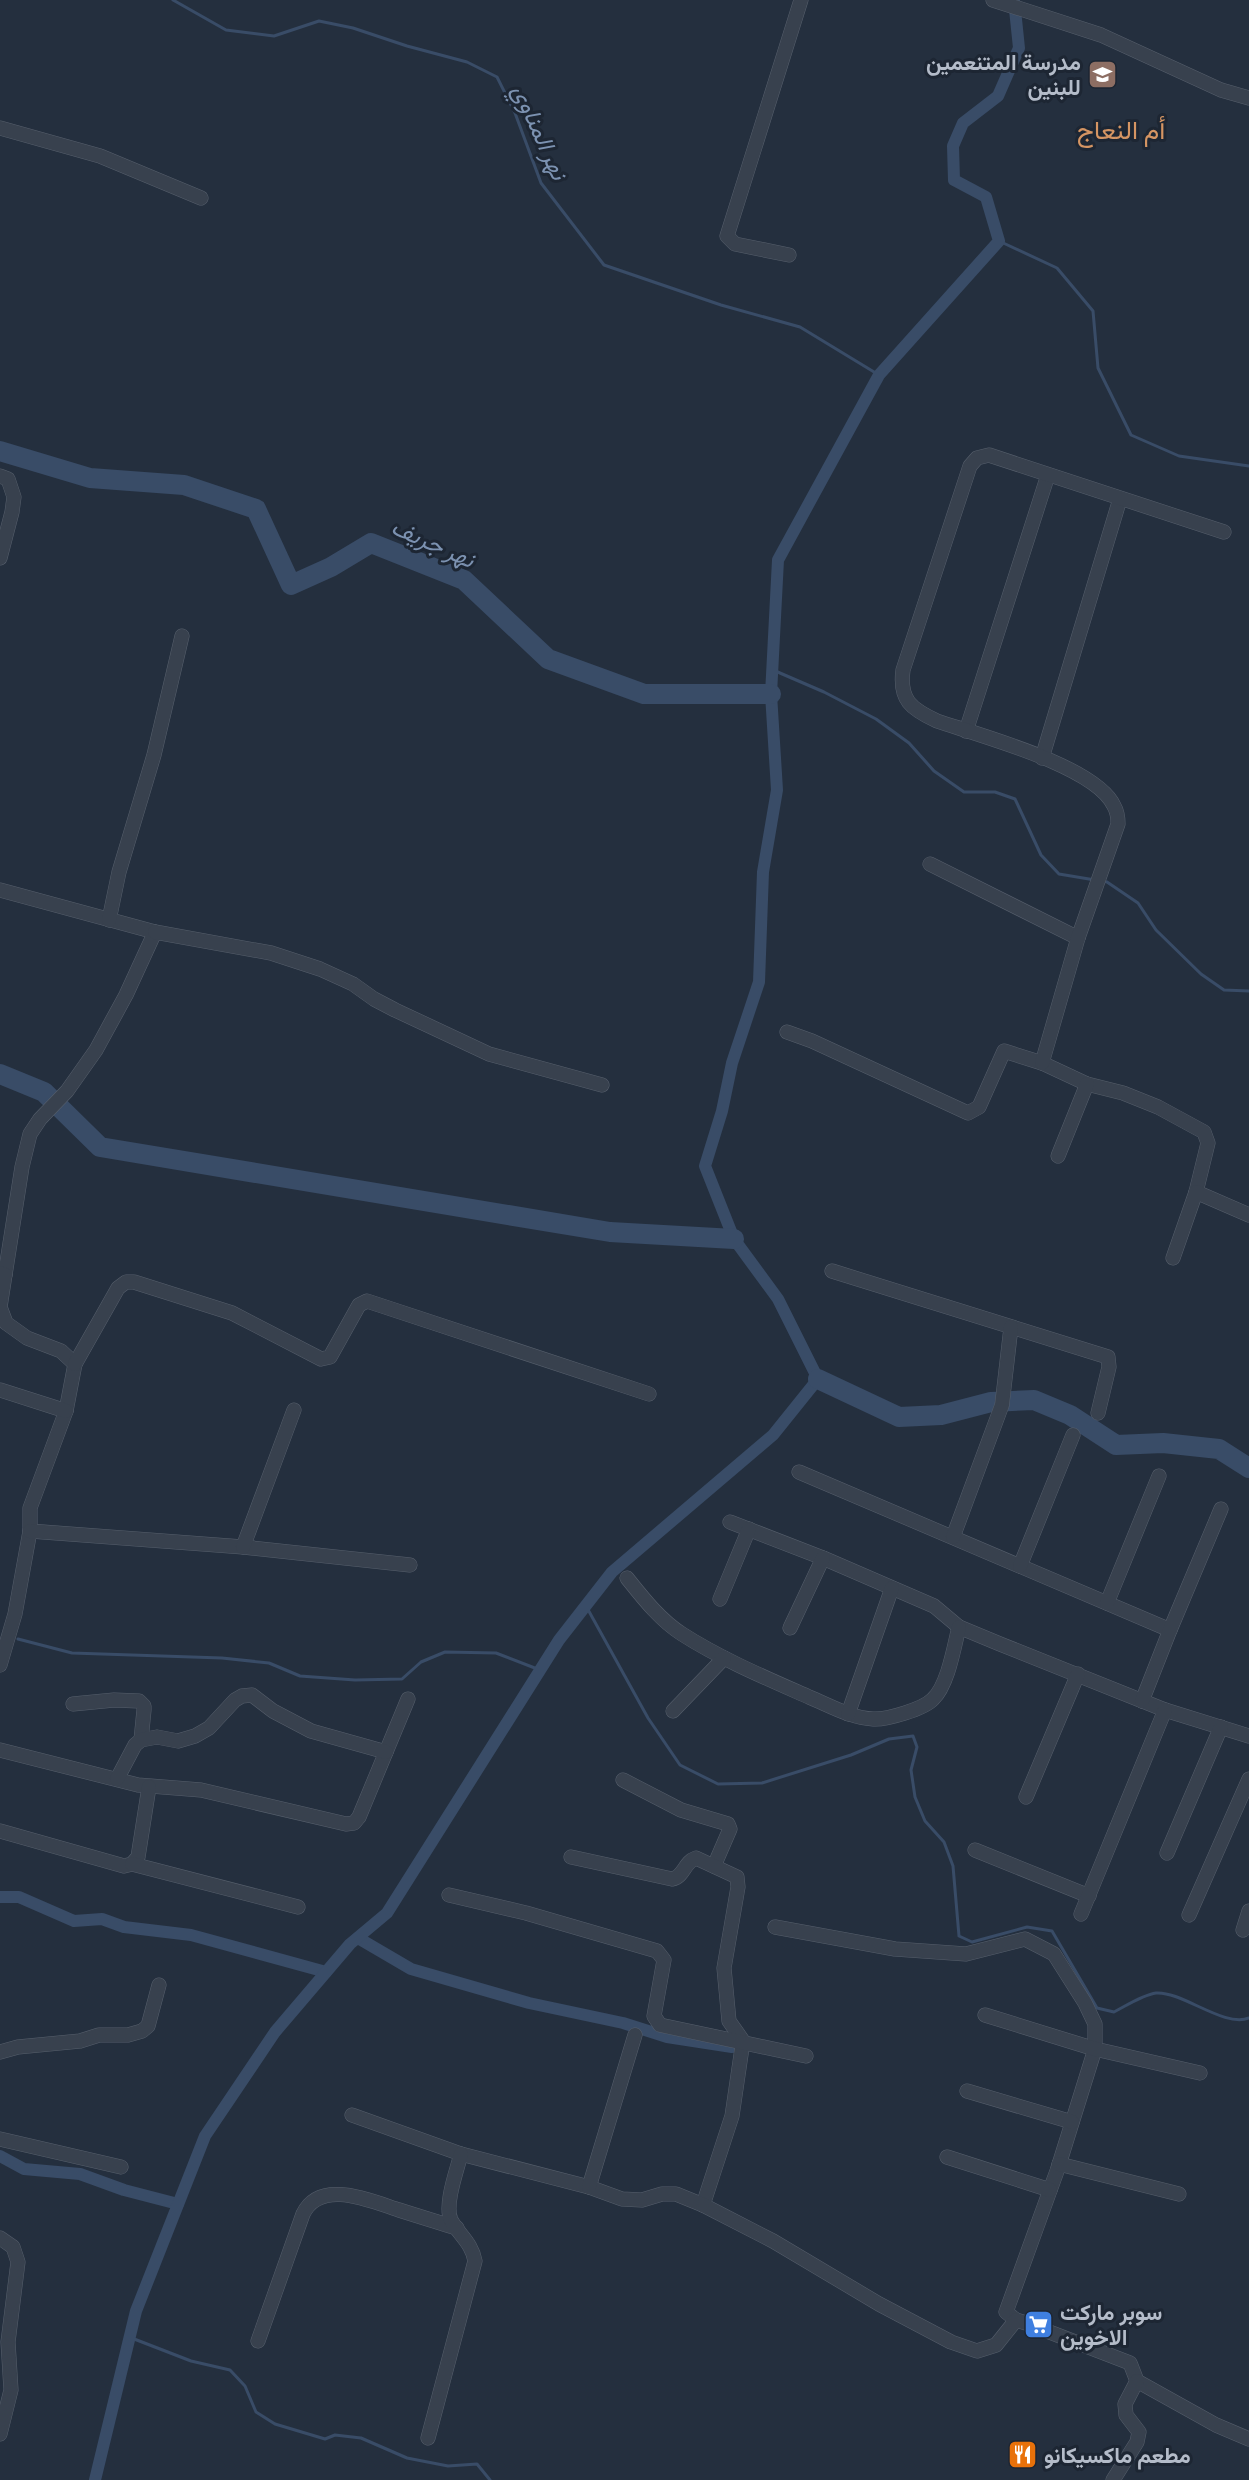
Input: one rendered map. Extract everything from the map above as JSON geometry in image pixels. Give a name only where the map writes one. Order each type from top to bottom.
[{"type":"street","points":[[789,255],[735,244],[727,236],[801,0]]},
{"type":"street","points":[[993,0],[1101,35],[1221,90],[1249,98]]},
{"type":"street","points":[[0,128],[100,156],[201,198]]},
{"type":"street","points":[[1042,1063],[1078,938],[1118,824],[1114,805],[1101,789],[1063,766],[917,712],[905,698],[902,682],[903,670],[970,466],[977,458],[989,455],[1224,532]]},
{"type":"street","points":[[966,731],[1048,475]]},
{"type":"street","points":[[0,476],[8,479],[14,497],[0,558]]},
{"type":"street","points":[[1042,758],[1120,498]]},
{"type":"street","points":[[109,920],[119,872],[154,755],[182,636]]},
{"type":"street","points":[[930,864],[1078,938]]},
{"type":"street","points":[[0,890],[155,932],[271,953],[320,969],[353,984],[395,1010],[489,1054],[602,1085]]},
{"type":"street","points":[[75,1364],[61,1351],[27,1338],[6,1323],[0,1307],[3,1274],[22,1167],[30,1134],[46,1112],[67,1091],[96,1050],[155,932]]},
{"type":"street","points":[[787,1032],[812,1041],[968,1113],[979,1107],[1004,1051],[1042,1063],[1087,1084],[1150,1103],[1204,1132],[1208,1143],[1196,1192],[1173,1258]]},
{"type":"street","points":[[1058,1156],[1087,1084]]},
{"type":"street","points":[[1196,1192],[1249,1215]]},
{"type":"street","points":[[832,1271],[1108,1358],[1109,1367],[1098,1413]]},
{"type":"street","points":[[0,1665],[15,1614],[30,1530],[30,1508],[66,1411],[75,1364],[118,1288],[126,1282],[134,1282],[232,1312],[321,1359],[330,1357],[359,1305],[367,1301],[650,1394]]},
{"type":"street","points":[[953,1537],[1002,1405],[1011,1327]]},
{"type":"street","points":[[0,1390],[66,1411]]},
{"type":"street","points":[[243,1547],[294,1410]]},
{"type":"street","points":[[1020,1566],[1072,1435]]},
{"type":"street","points":[[799,1472],[1170,1630]]},
{"type":"street","points":[[1107,1603],[1159,1476]]},
{"type":"street","points":[[1142,1701],[1221,1509]]},
{"type":"street","points":[[730,1522],[823,1558],[934,1606],[959,1627],[1165,1710],[1249,1736]]},
{"type":"street","points":[[720,1599],[749,1529]]},
{"type":"street","points":[[30,1530],[243,1547],[410,1565]]},
{"type":"street","points":[[790,1628],[823,1558]]},
{"type":"street","points":[[627,1578],[650,1606],[680,1633],[724,1658],[848,1713],[874,1719],[903,1714],[933,1700],[949,1671],[959,1627]]},
{"type":"street","points":[[848,1713],[892,1588]]},
{"type":"street","points":[[673,1711],[724,1658]]},
{"type":"street","points":[[1026,1797],[1078,1674]]},
{"type":"street","points":[[117,1779],[135,1744],[141,1740],[157,1737],[178,1741],[195,1736],[209,1728],[235,1700],[242,1696],[252,1695],[273,1711],[311,1731],[387,1752]]},
{"type":"street","points":[[0,1750],[32,1760],[149,1787],[201,1790],[346,1824],[354,1823],[359,1817],[408,1699]]},
{"type":"street","points":[[73,1704],[114,1700],[139,1701],[144,1706],[141,1740]]},
{"type":"street","points":[[1081,1914],[1165,1710]]},
{"type":"street","points":[[1167,1853],[1221,1727]]},
{"type":"street","points":[[1189,1915],[1249,1779]]},
{"type":"street","points":[[623,1780],[681,1810],[728,1824],[730,1829],[714,1866]]},
{"type":"street","points":[[132,1864],[138,1857],[149,1787]]},
{"type":"street","points":[[0,1831],[124,1866],[132,1864],[298,1907]]},
{"type":"street","points":[[975,1850],[1089,1896]]},
{"type":"street","points":[[571,1857],[672,1879],[679,1877],[692,1859],[696,1858],[737,1877],[724,1968],[729,2021],[743,2041],[732,2116],[703,2205]]},
{"type":"street","points":[[449,1895],[657,1951],[664,1960],[654,2010],[656,2021],[665,2027],[743,2041],[806,2056]]},
{"type":"street","points":[[1243,1930],[1249,1911]]},
{"type":"street","points":[[775,1927],[895,1950],[966,1954],[1025,1939],[1054,1954],[1085,2003],[1095,2024],[1095,2049],[1059,2164],[1006,2312],[1016,2320],[1130,2363],[1137,2381],[1216,2425],[1249,2439]]},
{"type":"street","points":[[0,2052],[18,2047],[80,2041],[99,2035],[128,2035],[142,2031],[148,2026],[159,1984]]},
{"type":"street","points":[[985,2015],[1095,2049],[1200,2073]]},
{"type":"street","points":[[588,2187],[635,2035]]},
{"type":"street","points":[[967,2091],[1072,2122]]},
{"type":"street","points":[[352,2115],[461,2154],[588,2187],[622,2199],[642,2200],[662,2194],[676,2194],[703,2205],[773,2241],[879,2304],[951,2342],[977,2351],[996,2345],[1016,2320]]},
{"type":"street","points":[[0,2139],[121,2167]]},
{"type":"street","points":[[428,2438],[475,2261],[469,2244],[450,2219],[448,2209],[461,2154]]},
{"type":"street","points":[[947,2157],[1050,2190]]},
{"type":"street","points":[[1059,2164],[1179,2194]]},
{"type":"street","points":[[258,2341],[303,2214],[312,2201],[331,2195],[355,2196],[457,2228]]},
{"type":"street","points":[[0,2238],[13,2247],[18,2262],[8,2342],[11,2390],[0,2434]]},
{"type":"street","points":[[1113,2480],[1137,2442],[1139,2432],[1126,2415],[1125,2404],[1137,2381]]},
{"type":"waterway","name":"نهر المناوي","points":[[173,0],[226,30],[274,36],[319,21],[353,28],[407,46],[467,62],[497,77],[515,113],[541,183],[604,265],[721,305],[800,327],[879,375]]},
{"type":"waterway","points":[[95,2480],[136,2311],[205,2136],[275,2032],[350,1944],[387,1913],[559,1640],[612,1572],[773,1435],[818,1379],[778,1299],[734,1239],[705,1166],[722,1111],[732,1063],[759,982],[763,872],[777,790],[771,694],[778,560],[879,375],[999,241],[986,197],[954,180],[953,146],[963,123],[998,96],[1019,48],[1014,0]]},
{"type":"waterway","points":[[999,241],[1057,268],[1093,311],[1098,368],[1131,435],[1179,456],[1249,466]]},
{"type":"waterway","name":"نهر جريف","points":[[0,451],[90,478],[184,485],[256,509],[291,585],[331,567],[371,543],[464,580],[548,659],[644,694],[771,694]]},
{"type":"waterway","points":[[773,670],[824,692],[876,719],[909,743],[934,771],[964,792],[995,792],[1015,799],[1041,855],[1059,874],[1095,880]]},
{"type":"waterway","points":[[1102,881],[1138,903],[1156,930],[1201,974],[1224,990],[1249,991]]},
{"type":"waterway","points":[[0,1074],[44,1092],[100,1147],[610,1232],[734,1239]]},
{"type":"waterway","points":[[818,1379],[899,1417],[941,1415],[991,1402],[1034,1400],[1070,1415],[1116,1445],[1163,1443],[1219,1449],[1249,1468]]},
{"type":"waterway","points":[[586,1606],[648,1718],[680,1765],[718,1784],[762,1783],[851,1755],[889,1739],[913,1736],[917,1747],[911,1770],[915,1797],[925,1821],[944,1842],[953,1866],[959,1936],[972,1942],[1027,1927],[1052,1931],[1097,2008],[1114,2012],[1140,1998],[1156,1993],[1178,1997],[1228,2018],[1239,2020],[1249,2018]]},
{"type":"waterway","points":[[18,1639],[72,1653],[222,1658],[269,1663],[300,1676],[355,1680],[402,1679],[421,1662],[445,1652],[496,1653],[540,1670]]},
{"type":"waterway","points":[[0,1897],[19,1897],[74,1921],[102,1919],[124,1927],[191,1935],[326,1972]]},
{"type":"waterway","points":[[358,1938],[411,1969],[529,2003],[623,2023],[667,2037],[732,2047]]},
{"type":"waterway","points":[[0,2156],[24,2169],[80,2174],[124,2190],[178,2204]]},
{"type":"waterway","points":[[129,2337],[191,2361],[230,2370],[245,2386],[256,2412],[275,2424],[325,2439],[335,2435],[361,2438],[407,2458],[448,2466],[477,2464],[490,2480]]},
{"type":"place","name":"مدرسة المتنعمين للبنين","points":[[1102,75]]},
{"type":"place","name":"سوبر ماركت الاخوين","points":[[1039,2325]]},
{"type":"place","name":"مطعم ماكسيكانو","points":[[1023,2455]]},
{"type":"district","name":"أم النعاج","points":[[1121,130]]}]
